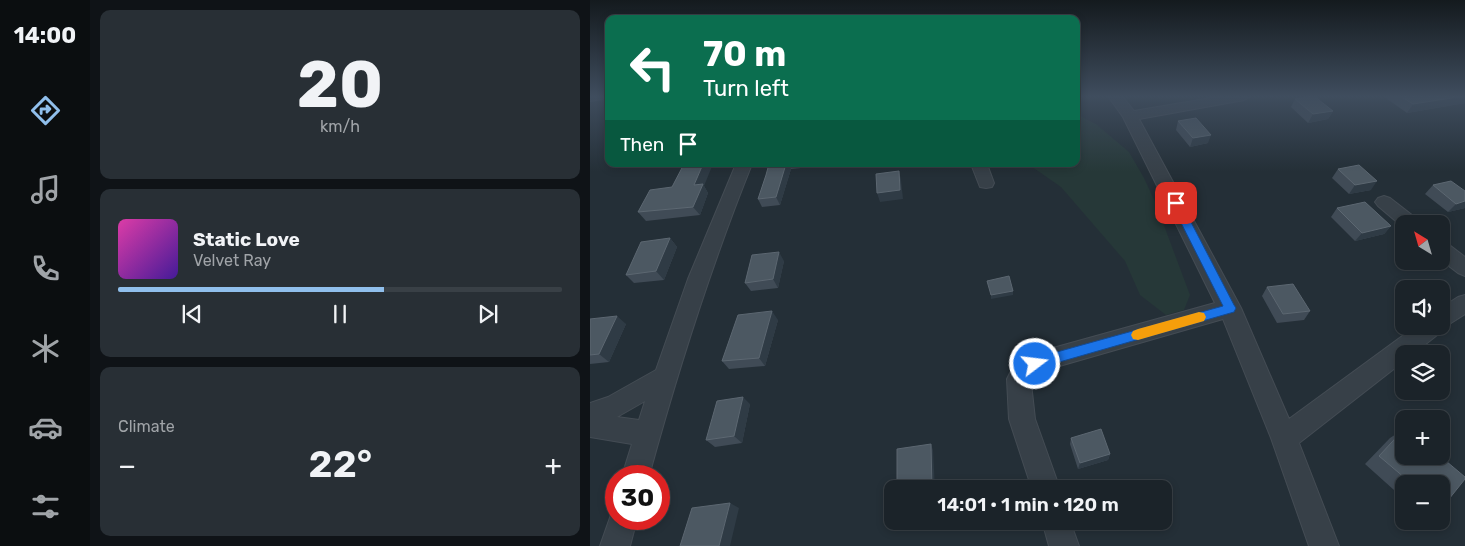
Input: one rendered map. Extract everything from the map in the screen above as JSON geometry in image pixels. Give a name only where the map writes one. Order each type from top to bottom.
[{"type":"street","points":[[1133,121],[1230,308],[1284,438],[1324,546]]},
{"type":"street","points":[[638,465],[665,377],[720,219],[743,167]]},
{"type":"street","points":[[979,167],[986,183]]},
{"type":"street","points":[[1384,202],[1400,215]]},
{"type":"street","points":[[1450,256],[1465,268]]},
{"type":"street","points":[[1450,314],[1465,303]]},
{"type":"street","points":[[1043,480],[1022,419],[1019,380],[1024,374],[1035,364],[1230,308]]},
{"type":"street","points":[[1284,438],[1421,335]]},
{"type":"street","points":[[590,414],[615,406],[665,377]]},
{"type":"street","points":[[590,425],[647,434]]},
{"type":"street","points":[[616,546],[620,530]]},
{"type":"street","points":[[1059,530],[1064,546]]},
{"type":"shaded area","points":[[1080,121],[1091,121],[1096,124],[1129,152],[1156,204],[1190,295],[1184,310],[1166,315],[1140,295],[1125,261],[1061,187],[1032,167],[1080,167]]},
{"type":"building","points":[[1178,121],[1199,121],[1211,135],[1193,138]]},
{"type":"building","points":[[1359,165],[1377,181],[1355,185],[1338,169]]},
{"type":"building","points":[[682,167],[702,167],[694,185],[703,184],[693,207],[638,212],[650,190],[672,187]]},
{"type":"building","points":[[768,167],[785,167],[776,197],[758,199]]},
{"type":"building","points":[[899,171],[900,190],[877,193],[876,174]]},
{"type":"building","points":[[1451,181],[1465,191],[1465,201],[1456,204],[1433,185]]},
{"type":"building","points":[[1365,202],[1391,226],[1362,233],[1337,208]]},
{"type":"building","points":[[670,238],[656,271],[626,275],[641,242]]},
{"type":"building","points":[[779,252],[773,279],[745,283],[752,255]]},
{"type":"building","points":[[1009,276],[1013,291],[991,295],[987,281]]},
{"type":"building","points":[[1293,284],[1310,311],[1283,314],[1267,287]]},
{"type":"building","points":[[772,311],[759,358],[722,361],[738,315]]},
{"type":"building","points":[[617,316],[599,354],[590,355],[590,319]]},
{"type":"building","points":[[743,397],[734,436],[706,440],[717,401]]},
{"type":"building","points":[[1101,429],[1110,454],[1080,463],[1071,438]]},
{"type":"building","points":[[1395,439],[1395,465],[1450,464],[1465,479],[1450,498],[1450,475],[1401,475],[1379,456]]},
{"type":"building","points":[[931,444],[932,480],[897,480],[897,449]]},
{"type":"building","points":[[730,503],[719,546],[680,546],[692,508]]},
{"type":"slow traffic","points":[[1138,335],[1199,317]]},
{"type":"route","points":[[1035,364],[1230,308],[1176,203]]}]
